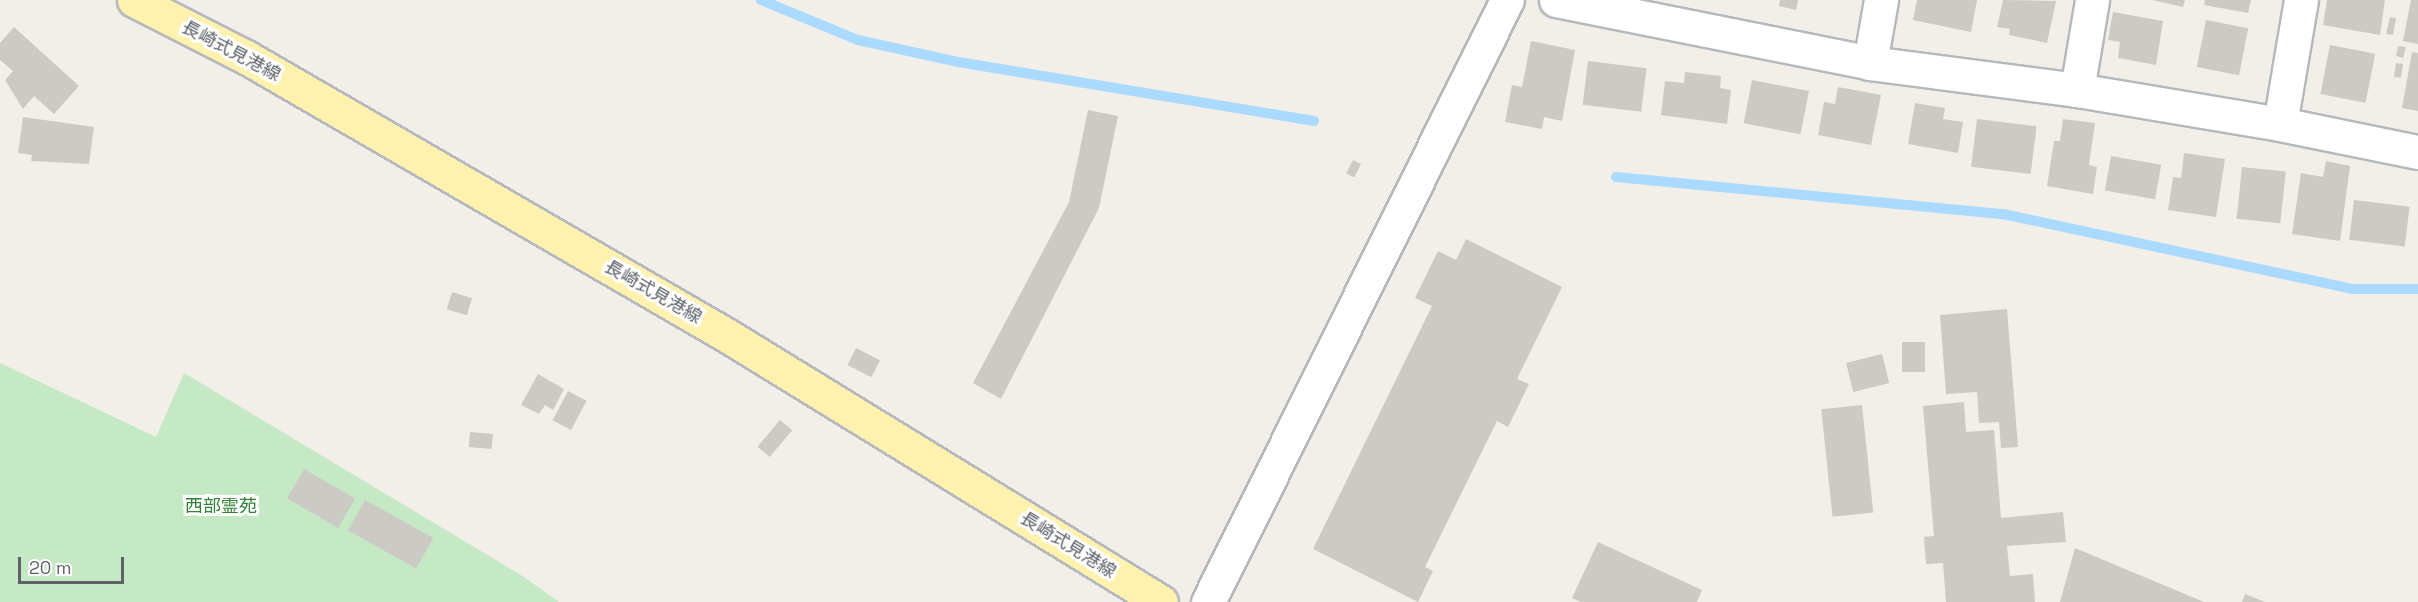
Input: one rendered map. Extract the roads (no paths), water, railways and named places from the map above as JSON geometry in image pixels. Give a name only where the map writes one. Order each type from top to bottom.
[{"type":"main road","name":"長崎式見港線","points":[[134,0],[246,57],[728,336],[1161,602]]},
{"type":"street","points":[[1209,602],[1507,0]]},
{"type":"street","points":[[1556,0],[1673,11],[1870,63],[2077,90],[2280,124],[2418,152]]},
{"type":"street","points":[[1870,63],[1881,0]]},
{"type":"street","points":[[2077,90],[2092,0]]},
{"type":"street","points":[[2280,124],[2301,0]]},
{"type":"waterway","points":[[761,0],[858,40],[958,62],[1314,121]]},
{"type":"waterway","points":[[1616,177],[2003,214],[2352,289],[2418,289]]},
{"type":"park label","name":"西部霊苑","points":[[221,506]]}]
